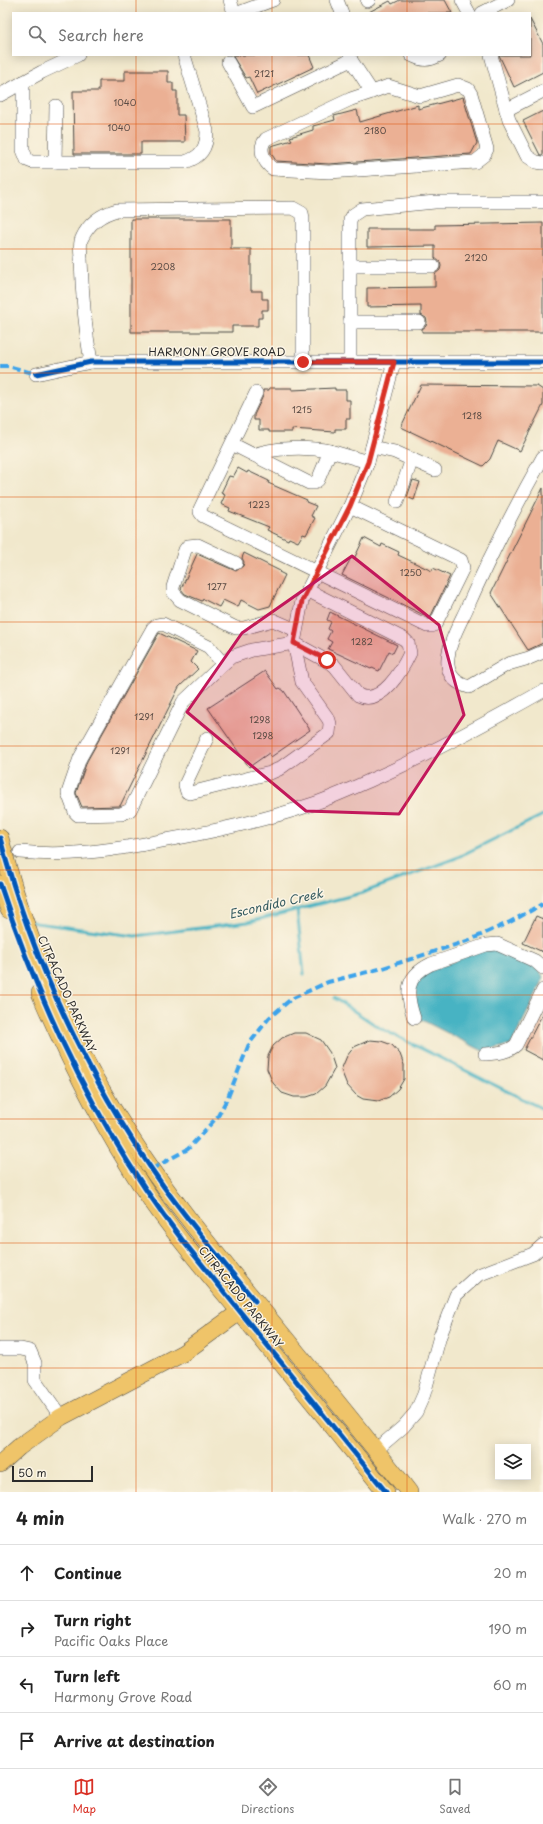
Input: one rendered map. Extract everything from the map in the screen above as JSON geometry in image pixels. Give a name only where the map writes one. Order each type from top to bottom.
[{"type":"main road","name":"CITRACADO PARKWAY","points":[[0,838],[4,878],[40,963],[57,1016],[82,1081],[128,1163],[155,1205],[386,1492]]},
{"type":"main road","name":"CITRACADO PARKWAY","points":[[57,1016],[131,1138],[179,1206],[409,1492]]},
{"type":"main road","points":[[0,1464],[19,1447],[61,1417],[183,1353],[255,1301]]},
{"type":"street","points":[[230,0],[234,12]]},
{"type":"street","points":[[241,12],[273,0]]},
{"type":"street","points":[[337,0],[342,12]]},
{"type":"street","points":[[462,0],[468,12]]},
{"type":"street","points":[[484,12],[508,0]]},
{"type":"street","points":[[0,95],[76,56]]},
{"type":"street","points":[[23,82],[24,156],[32,162],[185,162],[199,155],[204,150],[207,142],[207,131],[184,56]]},
{"type":"street","points":[[413,56],[425,61],[438,56]]},
{"type":"street","points":[[491,56],[508,120],[527,156],[536,162],[543,163]]},
{"type":"street","points":[[228,62],[253,107],[351,58],[372,92]]},
{"type":"street","points":[[458,85],[468,89],[471,94],[487,149],[484,155],[475,162],[329,172],[273,169],[267,163],[261,150],[261,146],[266,139],[351,99],[372,92],[388,86],[420,96],[458,85]]},
{"type":"street","points":[[506,110],[543,90]]},
{"type":"street","points":[[56,106],[56,162]]},
{"type":"street","points":[[350,362],[350,220],[353,215],[362,209],[434,202],[543,202]]},
{"type":"street","points":[[91,362],[82,285],[81,239],[87,229],[96,220],[106,213],[117,210],[293,208],[302,213],[304,218],[303,362]]},
{"type":"street","points":[[350,266],[433,266]]},
{"type":"street","points":[[350,322],[419,322]]},
{"type":"street","name":"HARMONY GROVE ROAD","points":[[36,374],[91,362],[543,362]]},
{"type":"street","points":[[207,738],[185,785],[187,792],[190,793],[270,773],[279,769],[329,733],[329,720],[302,682],[294,643],[296,630],[302,601],[350,506],[368,462],[394,362]]},
{"type":"street","points":[[256,394],[200,508],[200,512],[203,516],[427,626],[432,626],[436,622],[463,568],[461,560],[350,506]]},
{"type":"street","points":[[232,444],[309,483],[314,483],[318,480],[330,451]]},
{"type":"street","points":[[372,447],[395,452],[435,470]]},
{"type":"street","points":[[254,455],[272,450],[321,449],[368,462]]},
{"type":"street","points":[[543,457],[515,507],[474,592],[452,641],[448,664],[451,673],[458,684],[470,687],[508,664],[543,652]]},
{"type":"street","points":[[397,502],[412,459]]},
{"type":"street","points":[[236,563],[198,545],[188,546],[185,550],[173,587],[173,592],[180,600],[236,628],[244,628],[273,620],[296,630]]},
{"type":"street","points":[[223,664],[209,647],[202,643],[163,624],[157,625],[153,628],[80,758],[68,793],[75,812],[78,815],[121,814],[130,810],[184,702],[231,657],[252,650],[294,643],[334,665],[358,695],[363,698],[377,696],[398,676],[410,653],[408,643],[404,639],[307,590]]},
{"type":"street","points":[[20,852],[48,855],[94,852],[120,848],[234,825],[312,805],[360,785],[440,748],[543,691]]},
{"type":"street","points":[[414,1018],[407,999],[408,993],[414,976],[423,968],[431,964],[486,945],[497,944],[535,961],[543,968]]},
{"type":"street","points":[[485,1054],[502,1053],[508,1051],[516,1044],[543,990]]},
{"type":"street","points":[[376,1450],[403,1427],[416,1412],[424,1394],[440,1336],[456,1295],[478,1274],[533,1254],[543,1245]]},
{"type":"street","points":[[0,1349],[21,1349],[30,1351],[35,1363],[35,1380],[61,1417]]},
{"type":"highlighted area","points":[[352,556],[439,625],[464,715],[399,814],[306,811],[187,712],[242,633]]},
{"type":"water","points":[[488,947],[526,960],[539,969],[542,975],[542,982],[511,1045],[483,1051],[416,1017],[409,995],[416,977]]},
{"type":"building","points":[[400,0],[445,0],[451,12],[369,12],[390,1],[392,4]]},
{"type":"building","points":[[531,21],[543,44],[543,72],[514,87],[499,56],[531,56]]},
{"type":"building","points":[[233,56],[309,56],[314,67],[257,94],[249,77],[246,78]]},
{"type":"building","points":[[125,71],[168,71],[168,83],[173,83],[173,91],[177,91],[177,115],[184,115],[185,142],[141,142],[141,154],[74,154],[73,91],[99,91],[99,81],[125,81]]},
{"type":"building","points":[[463,97],[477,143],[471,154],[329,164],[276,161],[271,153],[271,146],[292,140],[290,137],[313,130],[313,126],[335,120],[334,116],[357,110],[360,122],[418,105],[418,109]]},
{"type":"building","points":[[543,111],[543,155],[540,155],[523,121]]},
{"type":"building","points":[[131,219],[231,219],[231,249],[251,249],[251,291],[262,291],[262,299],[268,299],[268,310],[262,310],[262,318],[258,318],[258,326],[232,326],[232,332],[131,332]]},
{"type":"building","points":[[543,223],[543,332],[422,332],[422,329],[426,326],[427,322],[426,318],[421,315],[421,306],[367,307],[367,288],[435,287],[435,274],[440,270],[441,266],[440,262],[435,258],[435,246],[367,247],[367,229],[435,229],[435,225]]},
{"type":"building","points":[[421,385],[537,386],[543,390],[543,405],[520,451],[498,441],[490,459],[483,466],[401,427]]},
{"type":"building","points":[[269,388],[292,388],[292,390],[335,388],[335,390],[346,390],[346,400],[350,400],[350,419],[346,419],[346,429],[335,429],[335,432],[292,429],[292,432],[269,432],[269,430],[259,430],[259,420],[254,420],[254,415],[263,396],[263,390],[269,390]]},
{"type":"building","points":[[238,468],[269,481],[268,483],[307,500],[306,502],[316,506],[311,516],[315,518],[306,535],[303,534],[298,542],[289,538],[288,540],[267,530],[269,527],[229,511],[230,508],[221,504],[225,495],[221,493],[229,476],[233,477]]},
{"type":"building","points":[[413,480],[420,482],[414,500],[407,497]]},
{"type":"building","points":[[543,488],[543,643],[528,650],[491,593]]},
{"type":"building","points":[[364,538],[381,547],[382,544],[399,552],[398,555],[432,571],[433,568],[450,576],[430,618],[342,575],[351,558],[354,559]]},
{"type":"building","points":[[244,553],[285,575],[270,606],[259,609],[241,600],[238,607],[223,600],[219,607],[203,599],[202,601],[185,594],[181,589],[197,554],[236,571],[243,566],[244,562],[242,558]]},
{"type":"building","points":[[330,612],[397,645],[393,653],[389,651],[379,671],[372,668],[371,669],[328,649],[332,642],[327,639],[331,631],[328,629],[331,622],[327,620]]},
{"type":"building","points":[[159,633],[197,651],[191,662],[198,669],[179,687],[120,806],[82,807],[76,793],[87,761]]},
{"type":"building","points":[[265,671],[278,689],[280,688],[284,691],[310,730],[271,757],[269,753],[249,767],[208,708]]},
{"type":"building","points":[[536,916],[543,919],[543,952],[523,943]]},
{"type":"building","points":[[543,1013],[543,1060],[524,1050]]},
{"type":"building","points":[[294,1033],[306,1033],[321,1040],[330,1053],[335,1068],[325,1086],[316,1094],[307,1097],[294,1097],[282,1093],[273,1083],[267,1069],[268,1056],[273,1046],[282,1038]]},
{"type":"building","points":[[370,1040],[381,1041],[392,1045],[400,1054],[404,1065],[404,1079],[398,1089],[389,1097],[378,1101],[363,1099],[356,1095],[347,1085],[341,1070],[347,1056],[354,1047]]},
{"type":"waterway","name":"Escondido Creek","points":[[31,921],[36,923],[135,936],[248,922],[362,893],[456,858],[543,815]]},
{"type":"waterway","points":[[297,910],[304,974]]},
{"type":"waterway","points":[[334,998],[380,1028],[543,1109]]},
{"type":"marked path","points":[[0,366],[8,366],[36,374]]},
{"type":"marked path","points":[[152,1169],[188,1149],[218,1116],[228,1097],[249,1044],[269,1018],[291,999],[328,982],[383,968],[470,940],[510,922],[543,904]]},
{"type":"cycle path","points":[[36,374],[91,362],[543,362]]},
{"type":"cycle path","points":[[0,838],[13,885],[47,976],[66,1020],[111,1105],[137,1147],[175,1202],[255,1301]]},
{"type":"cycle path","points":[[0,884],[35,979],[76,1071],[126,1158],[153,1200],[183,1241],[386,1492]]},
{"type":"route","points":[[303,362],[394,362],[363,476],[350,506],[302,601],[294,643],[327,660]]}]
